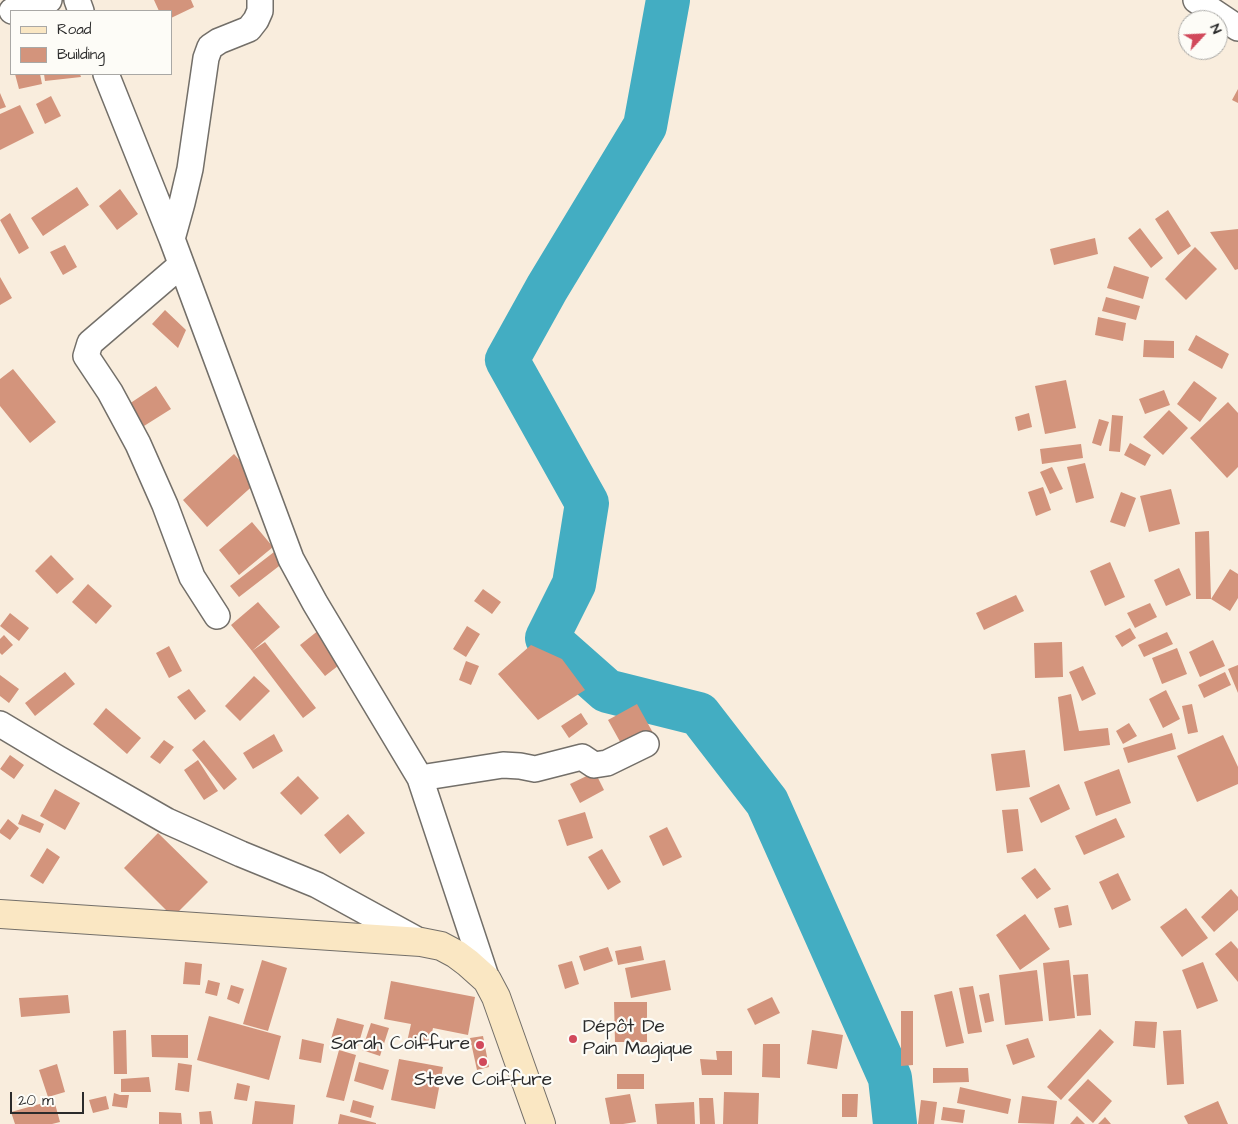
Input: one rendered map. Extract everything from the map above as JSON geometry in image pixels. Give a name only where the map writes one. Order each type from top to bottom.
[{"type":"street","points":[[15,10],[49,0]]},
{"type":"street","points":[[172,239],[190,169],[206,58],[210,47],[219,41],[249,29],[260,11],[260,0]]},
{"type":"street","points":[[1196,0],[1238,28]]},
{"type":"street","points":[[106,75],[182,265],[291,559],[315,603],[420,778],[486,980],[496,997],[541,1124]]},
{"type":"street","points":[[182,265],[90,343],[86,356],[110,392],[138,444],[165,505],[192,577],[218,616]]},
{"type":"street","points":[[0,724],[167,821],[241,854],[317,884],[421,942]]},
{"type":"street","points":[[420,778],[503,765],[535,769],[582,757],[594,765],[606,763],[646,744]]},
{"type":"street","points":[[0,914],[421,942],[440,946],[456,954],[486,980]]},
{"type":"building","points":[[154,0],[191,0],[194,7],[172,18],[172,10],[159,10]]},
{"type":"building","points":[[15,75],[40,75],[42,84],[19,89]]},
{"type":"building","points":[[44,75],[80,75],[81,77],[45,81]]},
{"type":"building","points":[[1238,89],[1238,103],[1232,100]]},
{"type":"building","points":[[0,93],[6,107],[0,109]]},
{"type":"building","points":[[51,96],[61,116],[45,124],[36,104]]},
{"type":"building","points":[[20,105],[34,133],[0,150],[0,114]]},
{"type":"building","points":[[77,187],[89,205],[43,236],[31,218]]},
{"type":"building","points":[[120,189],[138,214],[117,230],[99,206]]},
{"type":"building","points":[[1168,210],[1191,246],[1178,255],[1155,219]]},
{"type":"building","points":[[10,213],[29,248],[19,254],[0,220]]},
{"type":"building","points":[[1140,228],[1163,258],[1151,268],[1128,238]]},
{"type":"building","points":[[1238,229],[1238,269],[1235,270],[1210,232]]},
{"type":"building","points":[[1095,238],[1098,254],[1054,265],[1050,249]]},
{"type":"building","points":[[65,245],[77,267],[63,275],[50,252]]},
{"type":"building","points":[[1195,247],[1217,269],[1186,300],[1165,279]]},
{"type":"building","points":[[1114,266],[1149,277],[1143,299],[1107,288]]},
{"type":"building","points":[[0,277],[12,298],[0,305]]},
{"type":"building","points":[[1106,297],[1140,306],[1136,320],[1102,311]]},
{"type":"building","points":[[165,310],[186,330],[178,348],[152,324]]},
{"type":"building","points":[[1098,317],[1126,323],[1123,341],[1095,335]]},
{"type":"building","points":[[1196,335],[1229,354],[1222,369],[1188,350]]},
{"type":"building","points":[[1144,340],[1174,341],[1174,358],[1143,357]]},
{"type":"building","points":[[13,369],[56,422],[30,443],[0,406],[0,379]]},
{"type":"building","points":[[1066,380],[1076,428],[1045,434],[1035,386]]},
{"type":"building","points":[[1194,381],[1217,398],[1200,422],[1177,404]]},
{"type":"building","points":[[156,386],[171,409],[144,426],[129,404]]},
{"type":"building","points":[[1164,390],[1170,405],[1145,414],[1139,399]]},
{"type":"building","points":[[1228,402],[1238,413],[1238,467],[1227,478],[1190,438]]},
{"type":"building","points":[[1169,410],[1188,428],[1163,455],[1143,437]]},
{"type":"building","points":[[1029,413],[1032,427],[1018,431],[1015,417]]},
{"type":"building","points":[[1112,415],[1123,416],[1120,452],[1109,451]]},
{"type":"building","points":[[1099,419],[1109,422],[1101,446],[1092,443]]},
{"type":"building","points":[[1130,443],[1151,455],[1145,466],[1124,455]]},
{"type":"building","points":[[1081,444],[1083,458],[1042,464],[1040,449]]},
{"type":"building","points":[[234,454],[258,481],[207,527],[183,500]]},
{"type":"building","points":[[1085,463],[1094,498],[1076,503],[1067,467]]},
{"type":"building","points":[[1052,467],[1063,489],[1050,494],[1040,472]]},
{"type":"building","points":[[1043,487],[1051,510],[1036,516],[1028,492]]},
{"type":"building","points":[[1171,489],[1180,524],[1149,532],[1140,496]]},
{"type":"building","points":[[1121,492],[1136,498],[1125,527],[1110,522]]},
{"type":"building","points":[[252,522],[273,547],[239,575],[219,550]]},
{"type":"building","points":[[1209,531],[1211,599],[1196,599],[1195,532]]},
{"type":"building","points":[[274,552],[283,563],[239,597],[230,586]]},
{"type":"building","points":[[51,555],[74,579],[57,594],[35,571]]},
{"type":"building","points":[[1110,562],[1125,597],[1105,606],[1090,571]]},
{"type":"building","points":[[1179,568],[1191,595],[1166,606],[1154,580]]},
{"type":"building","points":[[1230,569],[1238,574],[1238,598],[1230,611],[1211,599]]},
{"type":"building","points":[[88,584],[112,606],[96,624],[72,602]]},
{"type":"building","points":[[483,589],[501,602],[492,614],[474,601]]},
{"type":"building","points":[[1016,595],[1024,611],[984,630],[976,613]]},
{"type":"building","points":[[258,602],[280,627],[252,651],[231,625]]},
{"type":"building","points":[[1150,603],[1157,617],[1135,628],[1127,613]]},
{"type":"building","points":[[10,613],[29,628],[19,641],[0,626]]},
{"type":"building","points":[[467,626],[480,634],[466,657],[453,649]]},
{"type":"building","points":[[1130,628],[1136,638],[1122,647],[1115,636]]},
{"type":"building","points":[[319,630],[343,662],[325,676],[300,645]]},
{"type":"building","points":[[1167,632],[1173,644],[1144,657],[1138,645]]},
{"type":"building","points":[[4,635],[13,645],[2,655],[0,653],[0,639]]},
{"type":"building","points":[[1213,640],[1225,666],[1200,677],[1189,652]]},
{"type":"building","points":[[265,642],[316,708],[303,718],[252,651]]},
{"type":"building","points":[[1062,642],[1063,677],[1035,678],[1034,643]]},
{"type":"building","points":[[531,645],[562,659],[585,690],[538,720],[498,674]]},
{"type":"building","points":[[169,646],[182,671],[169,678],[156,653]]},
{"type":"building","points":[[1177,648],[1187,674],[1162,684],[1152,658]]},
{"type":"building","points":[[466,661],[479,666],[471,685],[459,680]]},
{"type":"building","points":[[1238,665],[1238,693],[1228,669]]},
{"type":"building","points":[[1083,666],[1096,694],[1082,701],[1069,672]]},
{"type":"building","points":[[65,672],[75,684],[35,716],[25,703]]},
{"type":"building","points":[[1225,672],[1231,685],[1204,698],[1198,685]]},
{"type":"building","points":[[0,675],[19,689],[9,703],[0,696]]},
{"type":"building","points":[[254,676],[270,691],[240,721],[225,706]]},
{"type":"building","points":[[189,689],[206,711],[195,720],[177,697]]},
{"type":"building","points":[[1166,690],[1180,719],[1163,728],[1149,699]]},
{"type":"building","points":[[1071,694],[1079,731],[1108,728],[1110,745],[1064,751],[1058,697]]},
{"type":"building","points":[[637,704],[657,740],[628,756],[608,720]]},
{"type":"building","points":[[1192,704],[1198,732],[1188,734],[1182,706]]},
{"type":"building","points":[[106,708],[141,738],[127,754],[93,724]]},
{"type":"building","points":[[581,713],[588,724],[569,738],[561,726]]},
{"type":"building","points":[[1129,723],[1137,736],[1123,744],[1116,731]]},
{"type":"building","points":[[1172,733],[1176,749],[1128,763],[1123,748]]},
{"type":"building","points":[[274,734],[283,751],[253,769],[243,753]]},
{"type":"building","points":[[1223,735],[1238,767],[1238,784],[1197,802],[1177,756]]},
{"type":"building","points":[[164,740],[174,747],[160,764],[150,757]]},
{"type":"building","points":[[204,740],[237,779],[224,790],[192,750]]},
{"type":"building","points":[[1025,750],[1030,787],[996,791],[991,754]]},
{"type":"building","points":[[10,755],[24,765],[14,779],[0,769]]},
{"type":"building","points":[[198,760],[218,791],[204,800],[184,770]]},
{"type":"building","points":[[1119,769],[1131,803],[1096,816],[1084,782]]},
{"type":"building","points":[[595,772],[604,790],[580,803],[570,784]]},
{"type":"building","points":[[298,776],[319,798],[301,815],[280,793]]},
{"type":"building","points":[[1059,784],[1070,809],[1041,823],[1029,798]]},
{"type":"building","points":[[55,789],[80,803],[65,830],[40,816]]},
{"type":"building","points":[[1018,809],[1023,851],[1007,853],[1002,810]]},
{"type":"building","points":[[585,812],[593,838],[567,846],[558,820]]},
{"type":"building","points":[[22,814],[44,824],[40,833],[18,824]]},
{"type":"building","points":[[348,814],[365,833],[340,854],[324,835]]},
{"type":"building","points":[[1116,818],[1125,837],[1084,855],[1075,836]]},
{"type":"building","points":[[8,819],[19,828],[10,840],[0,833]]},
{"type":"building","points":[[667,827],[682,857],[663,866],[649,836]]},
{"type":"building","points":[[158,833],[208,882],[173,917],[124,868]]},
{"type":"building","points":[[47,848],[60,857],[43,884],[30,876]]},
{"type":"building","points":[[602,849],[621,882],[608,890],[588,857]]},
{"type":"building","points":[[1035,868],[1051,889],[1037,899],[1021,878]]},
{"type":"building","points":[[1118,873],[1131,900],[1112,910],[1099,882]]},
{"type":"building","points":[[1231,889],[1238,897],[1238,910],[1214,932],[1201,917]]},
{"type":"building","points":[[1068,905],[1072,925],[1059,928],[1054,908]]},
{"type":"building","points":[[1186,908],[1208,938],[1182,957],[1160,927]]},
{"type":"building","points":[[1025,914],[1050,949],[1020,970],[996,935]]},
{"type":"building","points":[[1231,941],[1238,949],[1238,982],[1215,954]]},
{"type":"building","points":[[641,946],[644,960],[618,965],[615,951]]},
{"type":"building","points":[[608,947],[613,961],[584,971],[579,956]]},
{"type":"building","points":[[262,960],[287,968],[268,1031],[243,1024]]},
{"type":"building","points":[[665,960],[671,990],[631,998],[625,968]]},
{"type":"building","points":[[1069,960],[1075,1018],[1049,1021],[1043,963]]},
{"type":"building","points":[[572,961],[579,984],[565,989],[558,965]]},
{"type":"building","points":[[185,962],[202,964],[200,985],[183,984]]},
{"type":"building","points":[[1203,962],[1218,1001],[1197,1009],[1182,970]]},
{"type":"building","points":[[1037,970],[1043,1021],[1005,1025],[999,975]]},
{"type":"building","points":[[1088,974],[1091,1015],[1077,1016],[1073,975]]},
{"type":"building","points":[[208,980],[220,983],[217,996],[205,993]]},
{"type":"building","points":[[391,981],[475,997],[468,1035],[433,1028],[429,1046],[407,1042],[411,1024],[384,1019]]},
{"type":"building","points":[[231,985],[244,989],[239,1004],[227,999]]},
{"type":"building","points":[[973,986],[982,1032],[968,1034],[959,988]]},
{"type":"building","points":[[952,991],[964,1043],[946,1047],[934,995]]},
{"type":"building","points":[[989,993],[994,1021],[985,1023],[979,995]]},
{"type":"building","points":[[68,995],[70,1013],[21,1017],[19,998]]},
{"type":"building","points":[[772,997],[780,1013],[755,1025],[747,1009]]},
{"type":"building","points":[[614,1002],[647,1002],[647,1042],[615,1042]]},
{"type":"building","points":[[901,1011],[913,1011],[913,1065],[901,1066]]},
{"type":"building","points":[[209,1016],[281,1036],[269,1080],[197,1060]]},
{"type":"building","points":[[337,1018],[364,1025],[358,1046],[331,1039]]},
{"type":"building","points":[[1135,1021],[1157,1022],[1155,1048],[1133,1046]]},
{"type":"building","points":[[371,1023],[389,1028],[380,1056],[362,1050]]},
{"type":"building","points":[[1100,1029],[1114,1042],[1061,1100],[1047,1087]]},
{"type":"building","points":[[126,1030],[127,1074],[114,1074],[113,1031]]},
{"type":"building","points":[[812,1030],[843,1035],[837,1069],[807,1064]]},
{"type":"building","points":[[1181,1030],[1184,1084],[1167,1085],[1163,1031]]},
{"type":"building","points":[[151,1035],[188,1035],[188,1058],[152,1057]]},
{"type":"building","points":[[483,1036],[489,1067],[477,1070],[470,1038]]},
{"type":"building","points":[[1028,1038],[1035,1057],[1013,1065],[1006,1045]]},
{"type":"building","points":[[302,1039],[324,1044],[321,1063],[299,1059]]},
{"type":"building","points":[[763,1044],[780,1044],[780,1078],[762,1077]]},
{"type":"building","points":[[339,1050],[356,1055],[344,1101],[326,1097]]},
{"type":"building","points":[[716,1051],[732,1051],[732,1075],[702,1075],[700,1059],[717,1060]]},
{"type":"building","points":[[399,1059],[443,1067],[435,1109],[391,1100]]},
{"type":"building","points":[[359,1062],[389,1070],[383,1090],[354,1081]]},
{"type":"building","points":[[178,1063],[192,1065],[189,1092],[175,1090]]},
{"type":"building","points":[[57,1064],[65,1092],[48,1097],[39,1070]]},
{"type":"building","points":[[933,1068],[968,1068],[969,1082],[933,1083]]},
{"type":"building","points":[[617,1074],[644,1074],[644,1089],[617,1089]]},
{"type":"building","points":[[149,1077],[151,1092],[121,1092],[121,1079]]},
{"type":"building","points":[[1088,1079],[1112,1101],[1093,1123],[1068,1100]]},
{"type":"building","points":[[237,1083],[250,1086],[247,1101],[234,1099]]},
{"type":"building","points":[[960,1087],[1011,1099],[1008,1114],[957,1103]]},
{"type":"building","points":[[724,1092],[759,1093],[758,1124],[723,1124]]},
{"type":"building","points":[[114,1093],[129,1095],[127,1108],[112,1106]]},
{"type":"building","points":[[630,1094],[636,1122],[610,1124],[605,1098]]},
{"type":"building","points":[[842,1094],[858,1094],[857,1117],[842,1117]]},
{"type":"building","points":[[106,1096],[109,1109],[93,1113],[89,1100]]},
{"type":"building","points":[[1022,1096],[1057,1101],[1054,1124],[1018,1123]]},
{"type":"building","points":[[699,1098],[713,1098],[715,1124],[700,1124]]},
{"type":"building","points":[[54,1100],[60,1122],[52,1124],[15,1124],[11,1112]]},
{"type":"building","points":[[353,1100],[374,1106],[371,1118],[350,1112]]},
{"type":"building","points":[[921,1100],[937,1102],[934,1124],[918,1124]]},
{"type":"building","points":[[255,1101],[295,1105],[293,1124],[252,1124]]},
{"type":"building","points":[[1218,1101],[1228,1124],[1188,1124],[1184,1116]]},
{"type":"building","points":[[694,1102],[695,1124],[657,1124],[655,1104]]},
{"type":"building","points":[[943,1107],[965,1110],[963,1123],[941,1120]]},
{"type":"building","points":[[211,1111],[213,1124],[200,1124],[199,1112]]},
{"type":"building","points":[[159,1112],[181,1113],[182,1124],[159,1124]]},
{"type":"building","points":[[340,1114],[376,1123],[376,1124],[338,1124]]},
{"type":"building","points":[[1077,1116],[1085,1124],[1070,1124]]},
{"type":"building","points":[[1105,1117],[1111,1124],[1098,1124]]},
{"type":"waterway","points":[[668,0],[645,126],[547,288],[507,360],[587,503],[574,584],[547,638],[607,691],[699,714],[767,802],[890,1078],[895,1124]]},
{"type":"place","name":"Dépôt De Pain Magique","points":[[573,1039]]},
{"type":"place","name":"Sarah Coiffure","points":[[480,1045]]},
{"type":"place","name":"Steve Coiffure","points":[[483,1062]]}]
